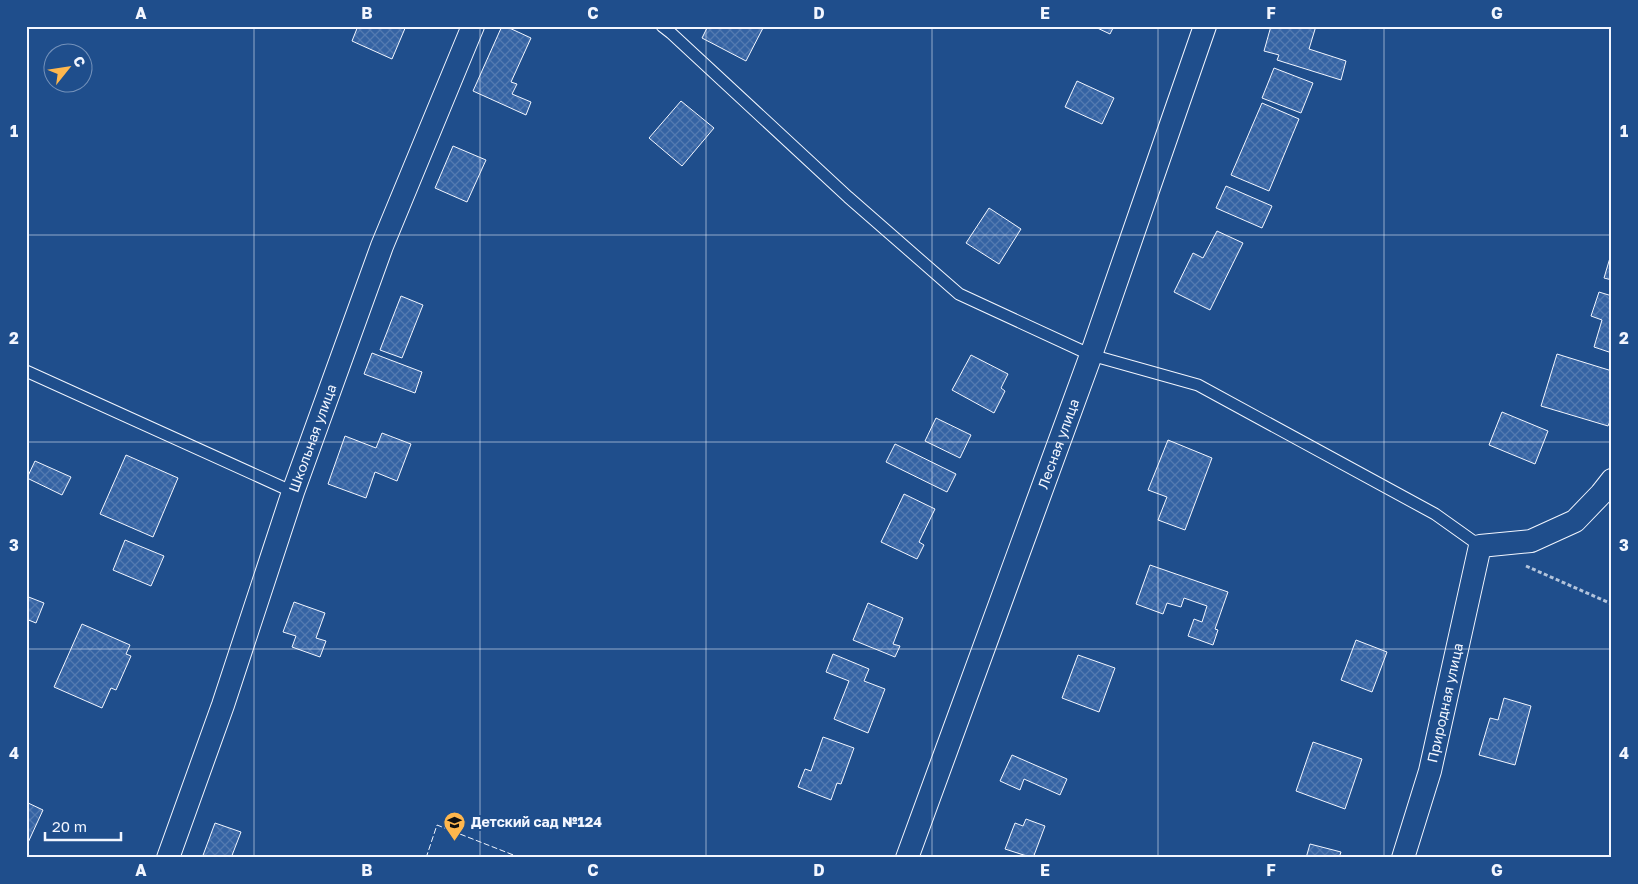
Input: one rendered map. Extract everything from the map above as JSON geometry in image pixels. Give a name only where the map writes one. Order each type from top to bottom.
[{"type":"street","name":"Школьная улица","points":[[168,858],[223,705],[293,492],[382,246],[473,26]]},
{"type":"street","name":"Лесная улица","points":[[907,858],[1091,355],[1204,26]]},
{"type":"street","points":[[1480,546],[1531,541],[1575,521],[1612,480]]},
{"type":"street","name":"Природная улица","points":[[1403,858],[1430,770],[1480,546]]},
{"type":"lane","points":[[662,26],[848,197],[960,294],[1091,355],[1198,385],[1435,514],[1480,546]]},
{"type":"lane","points":[[26,372],[293,492]]},
{"type":"path","points":[[1524,566],[1612,604]]},
{"type":"building","points":[[358,26],[406,26],[392,59],[352,41]]},
{"type":"building","points":[[502,26],[531,38],[511,82],[517,84],[512,94],[531,102],[526,115],[473,91]]},
{"type":"building","points":[[708,26],[764,26],[746,61],[702,38]]},
{"type":"building","points":[[1093,26],[1114,26],[1110,34]]},
{"type":"building","points":[[1271,26],[1316,26],[1309,49],[1346,61],[1341,80],[1277,60],[1279,55],[1264,51]]},
{"type":"building","points":[[1274,68],[1313,83],[1301,113],[1262,98]]},
{"type":"building","points":[[1077,81],[1114,98],[1102,124],[1065,107]]},
{"type":"building","points":[[681,101],[714,128],[682,166],[649,138]]},
{"type":"building","points":[[1262,103],[1299,119],[1269,191],[1231,175]]},
{"type":"building","points":[[453,146],[486,160],[467,202],[435,188]]},
{"type":"building","points":[[1226,186],[1272,206],[1262,228],[1216,208]]},
{"type":"building","points":[[989,208],[1021,229],[999,264],[966,243]]},
{"type":"building","points":[[1217,231],[1243,243],[1210,310],[1174,292],[1193,253],[1203,258]]},
{"type":"building","points":[[1612,251],[1612,280],[1604,278]]},
{"type":"building","points":[[1599,292],[1612,296],[1612,353],[1594,347],[1602,320],[1591,316]]},
{"type":"building","points":[[401,296],[423,305],[402,358],[380,350]]},
{"type":"building","points":[[372,353],[422,372],[415,393],[364,374]]},
{"type":"building","points":[[1557,354],[1612,371],[1612,416],[1608,426],[1541,406]]},
{"type":"building","points":[[971,355],[1008,374],[1001,388],[1005,391],[994,413],[952,390]]},
{"type":"building","points":[[1502,412],[1548,431],[1535,464],[1489,445]]},
{"type":"building","points":[[936,418],[971,435],[960,458],[925,441]]},
{"type":"building","points":[[382,433],[411,444],[397,481],[375,472],[366,498],[328,484],[345,436],[376,448]]},
{"type":"building","points":[[1168,440],[1212,458],[1185,530],[1158,520],[1167,497],[1148,490]]},
{"type":"building","points":[[895,444],[956,474],[947,492],[886,462]]},
{"type":"building","points":[[126,455],[178,478],[153,537],[100,514]]},
{"type":"building","points":[[35,461],[71,477],[62,495],[27,478]]},
{"type":"building","points":[[904,494],[935,509],[919,542],[924,545],[917,559],[881,542]]},
{"type":"building","points":[[125,540],[164,556],[151,586],[113,570]]},
{"type":"building","points":[[1150,565],[1228,592],[1215,629],[1218,630],[1213,645],[1188,636],[1194,619],[1202,622],[1207,606],[1184,598],[1181,607],[1167,603],[1163,614],[1136,604]]},
{"type":"building","points":[[26,596],[44,603],[36,623],[26,619]]},
{"type":"building","points":[[294,602],[325,613],[316,638],[326,641],[320,657],[292,647],[296,636],[283,632]]},
{"type":"building","points":[[868,603],[903,618],[893,644],[900,646],[895,657],[853,640]]},
{"type":"building","points":[[82,624],[130,645],[126,654],[131,656],[116,690],[111,688],[102,708],[54,687]]},
{"type":"building","points":[[1356,640],[1387,652],[1372,692],[1341,680]]},
{"type":"building","points":[[833,654],[869,669],[864,681],[885,689],[868,733],[834,719],[849,681],[826,672]]},
{"type":"building","points":[[1078,655],[1115,668],[1099,712],[1062,698]]},
{"type":"building","points":[[1504,698],[1531,706],[1515,765],[1479,755],[1490,718],[1498,720]]},
{"type":"building","points":[[823,737],[854,748],[841,784],[837,783],[831,800],[798,787],[805,769],[811,771]]},
{"type":"building","points":[[1313,742],[1362,759],[1345,809],[1296,791]]},
{"type":"building","points":[[1012,755],[1067,779],[1060,795],[1024,779],[1020,790],[1000,781]]},
{"type":"building","points":[[26,802],[43,810],[26,847]]},
{"type":"building","points":[[1026,819],[1045,826],[1033,858],[1005,849],[1015,823],[1023,826]]},
{"type":"building","points":[[215,823],[241,832],[231,858],[202,858]]},
{"type":"building","points":[[1310,844],[1341,852],[1339,858],[1306,858]]},
{"type":"fence","points":[[426,858],[437,825],[521,858]]},
{"type":"place","name":"Детский сад №124","points":[[455,841]]}]
